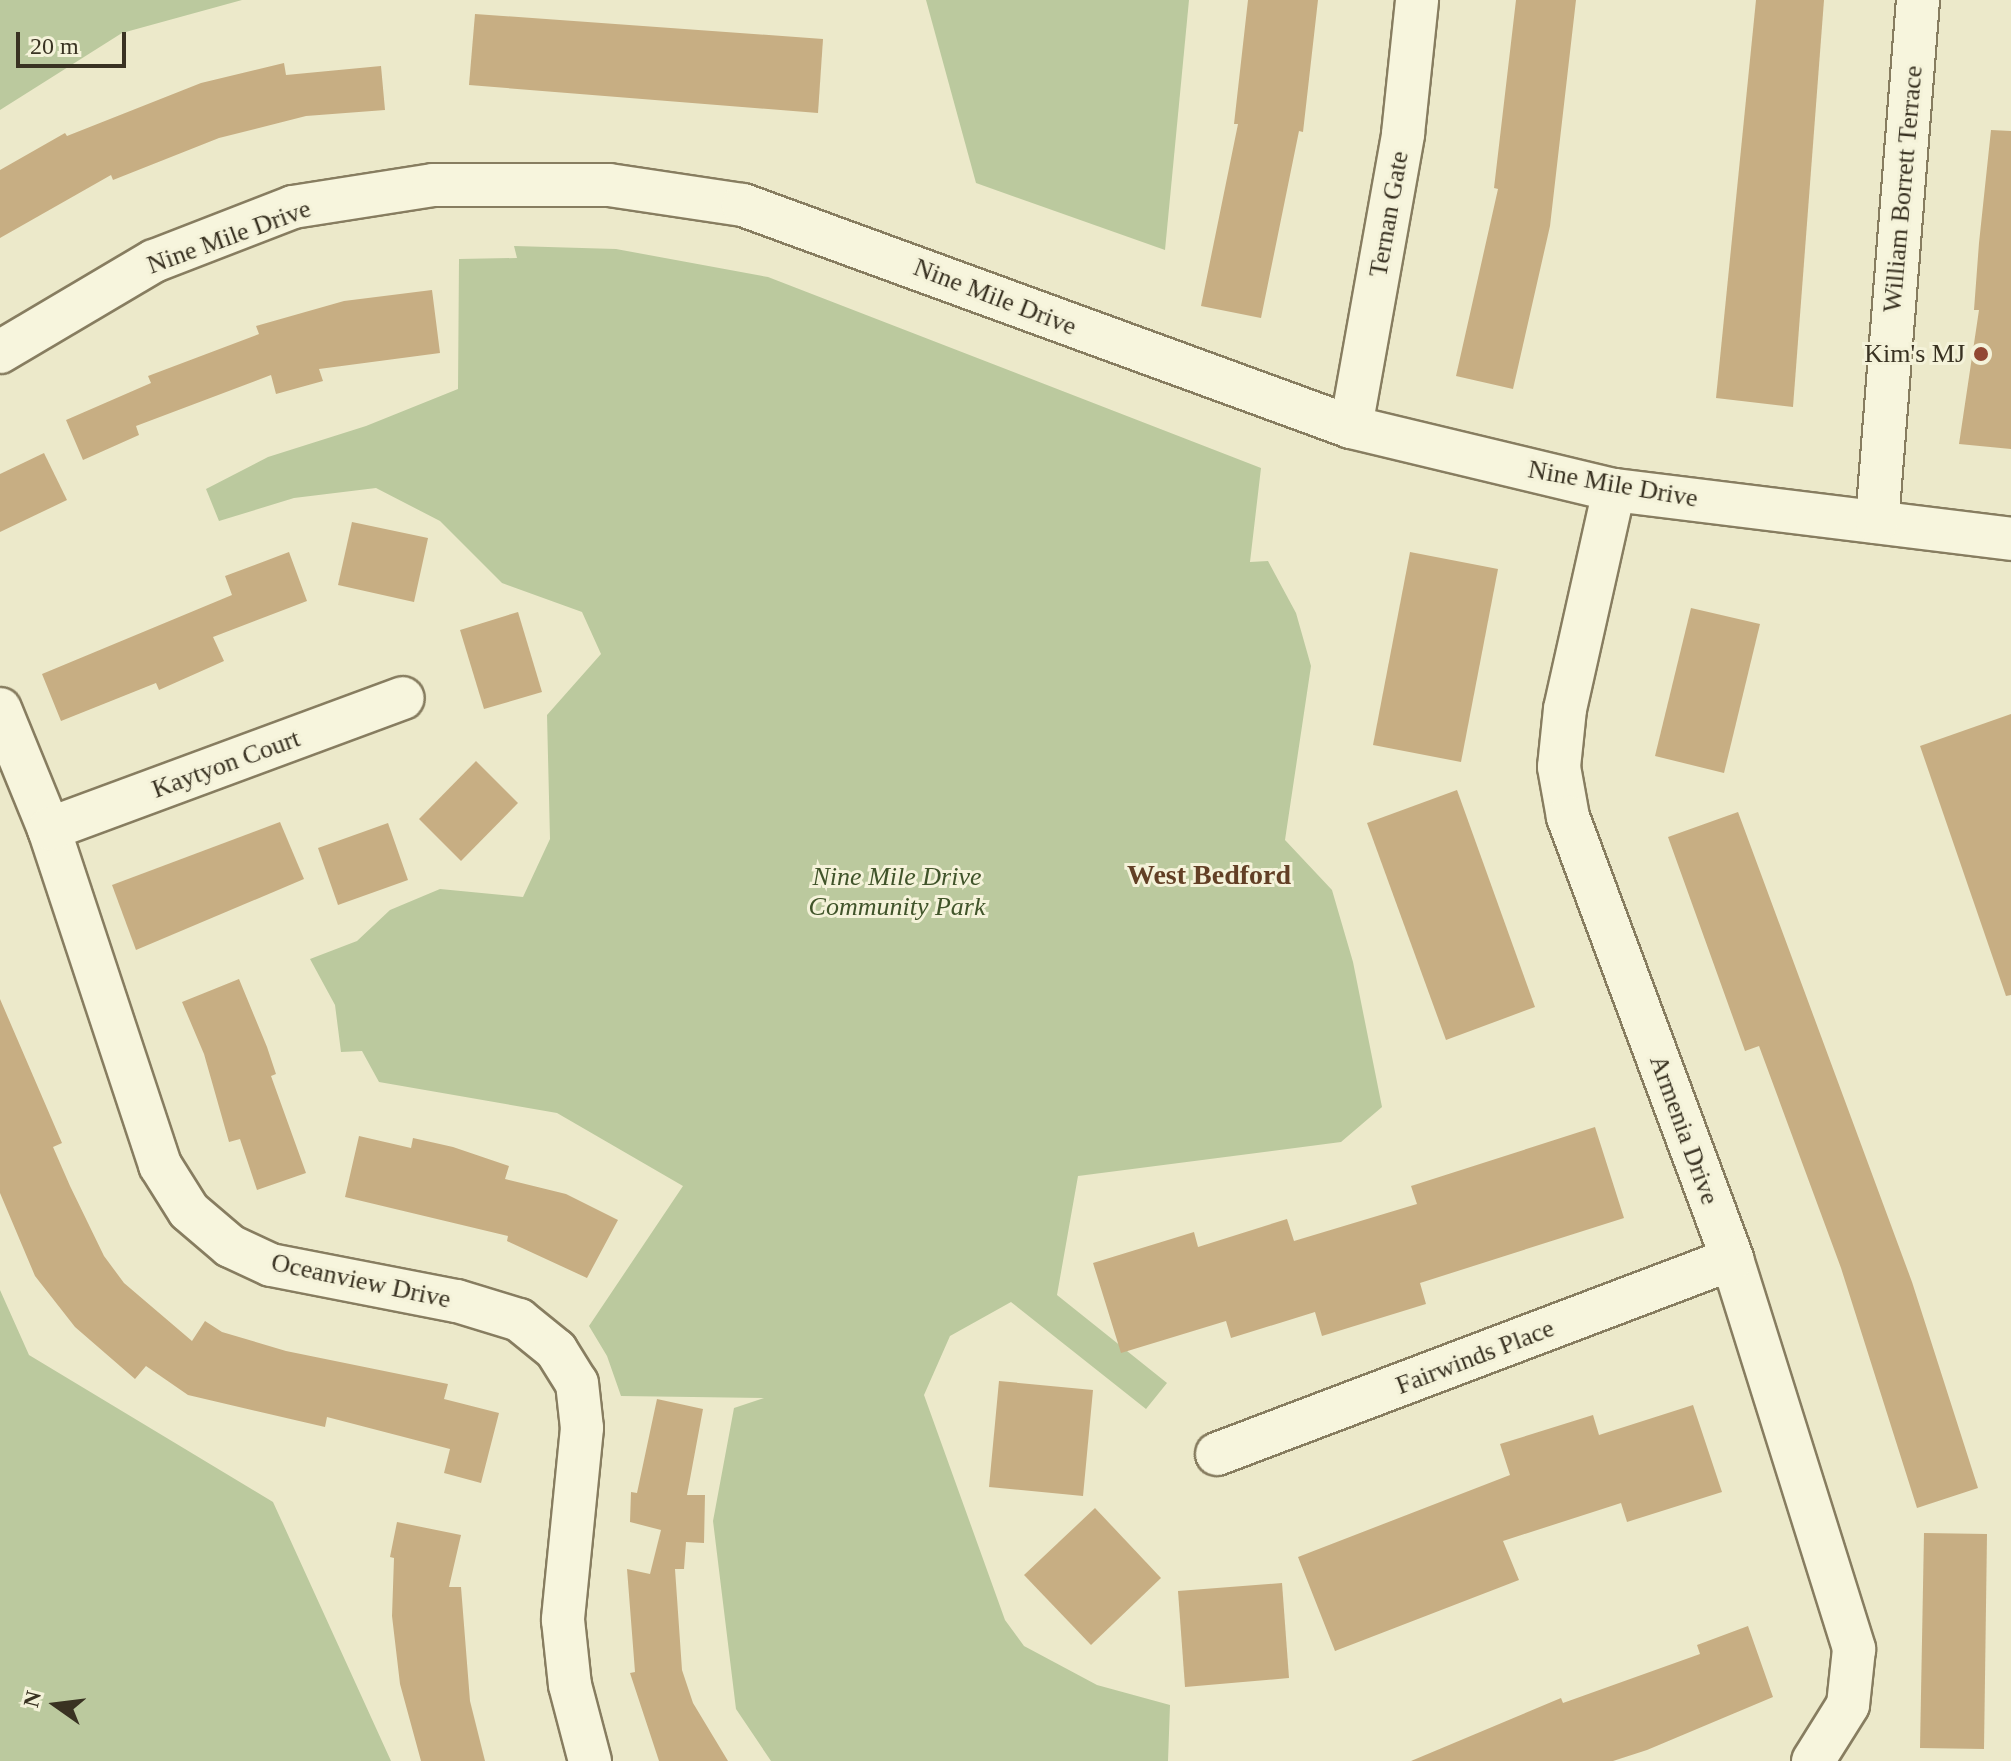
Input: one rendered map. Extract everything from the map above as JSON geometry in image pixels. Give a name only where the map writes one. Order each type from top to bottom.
[{"type":"street","name":"Ternan Gate","points":[[1351,427],[1403,134],[1417,0]]},
{"type":"street","name":"William Borrett Terrace","points":[[1877,522],[1918,0]]},
{"type":"street","name":"Nine Mile Drive","points":[[0,352],[154,261],[293,207],[433,185],[609,185],[743,205],[1351,427],[1614,490],[2011,539]]},
{"type":"street","name":"Armenia Drive","points":[[1614,490],[1565,709],[1559,767],[1568,817],[1732,1259],[1854,1649],[1848,1705],[1813,1761]]},
{"type":"street","name":"Kaytyon Court","points":[[49,829],[403,698]]},
{"type":"street","name":"Oceanview Drive","points":[[0,709],[49,829],[160,1165],[189,1211],[230,1246],[271,1265],[457,1301],[519,1320],[539,1333],[577,1383],[582,1428],[563,1620],[572,1697],[590,1761]]},
{"type":"street","name":"Fairwinds Place","points":[[1217,1454],[1732,1259]]},
{"type":"green space","points":[[0,0],[242,0],[122,33],[0,110]]},
{"type":"green space","points":[[926,0],[1189,0],[1165,250],[976,183]]},
{"type":"green space","name":"Nine Mile Drive Community Park","points":[[514,246],[616,249],[768,277],[1261,468],[1250,562],[1268,561],[1296,613],[1311,666],[1285,840],[1332,890],[1353,962],[1382,1107],[1341,1142],[1078,1176],[1057,1295],[1167,1383],[1146,1409],[1011,1302],[950,1336],[924,1395],[1005,1620],[1024,1646],[1097,1685],[1170,1705],[1168,1761],[771,1761],[736,1709],[713,1521],[734,1408],[764,1398],[621,1396],[607,1356],[589,1326],[683,1186],[557,1113],[379,1082],[362,1051],[341,1052],[335,1005],[310,959],[357,941],[390,910],[440,889],[523,897],[550,839],[547,715],[601,654],[582,612],[502,583],[440,521],[376,488],[294,498],[219,521],[206,489],[268,457],[366,426],[458,389],[459,259],[517,258]]},
{"type":"green space","points":[[0,1290],[29,1355],[273,1502],[391,1761],[0,1761]]},
{"type":"building","points":[[1248,0],[1318,0],[1303,132],[1299,131],[1261,318],[1201,306],[1238,124],[1234,124]]},
{"type":"building","points":[[1516,0],[1576,0],[1550,226],[1513,389],[1456,376],[1498,189],[1494,188]]},
{"type":"building","points":[[1756,0],[1824,0],[1793,407],[1716,398]]},
{"type":"building","points":[[475,14],[823,39],[818,113],[469,85]]},
{"type":"building","points":[[284,63],[286,75],[381,66],[385,110],[306,116],[219,138],[113,180],[111,175],[0,238],[0,170],[65,133],[67,136],[201,83]]},
{"type":"building","points":[[1991,130],[2011,131],[2011,449],[1959,444],[1979,310],[1974,310]]},
{"type":"building","points":[[432,290],[440,353],[319,369],[323,381],[276,394],[271,375],[136,426],[139,435],[83,460],[66,420],[151,383],[148,376],[259,334],[256,326],[344,301]]},
{"type":"building","points":[[44,453],[67,500],[0,532],[0,474]]},
{"type":"building","points":[[352,522],[428,538],[414,602],[338,585]]},
{"type":"building","points":[[289,552],[307,601],[213,637],[224,661],[159,690],[156,683],[61,721],[42,674],[232,595],[225,576]]},
{"type":"building","points":[[1410,552],[1498,569],[1461,762],[1373,745]]},
{"type":"building","points":[[1691,608],[1760,624],[1724,773],[1655,756]]},
{"type":"building","points":[[518,612],[542,692],[484,709],[460,630]]},
{"type":"building","points":[[2011,714],[2011,995],[2006,996],[1920,746]]},
{"type":"building","points":[[476,761],[518,803],[461,861],[419,819]]},
{"type":"building","points":[[1457,790],[1535,1007],[1446,1040],[1367,823]]},
{"type":"building","points":[[1738,812],[1912,1282],[1978,1488],[1917,1508],[1841,1268],[1759,1046],[1745,1051],[1668,837]]},
{"type":"building","points":[[280,822],[304,879],[136,950],[112,885]]},
{"type":"building","points":[[388,823],[408,880],[338,905],[318,848]]},
{"type":"building","points":[[239,979],[267,1047],[276,1074],[271,1076],[306,1173],[257,1190],[240,1139],[229,1142],[204,1054],[182,1002]]},
{"type":"building","points":[[0,999],[62,1143],[53,1147],[70,1186],[104,1256],[124,1283],[192,1341],[205,1321],[222,1332],[286,1351],[448,1384],[444,1399],[499,1413],[481,1483],[444,1473],[450,1449],[327,1417],[325,1427],[188,1395],[146,1366],[135,1379],[75,1327],[35,1276],[0,1193]]},
{"type":"building","points":[[1595,1127],[1624,1218],[1420,1283],[1426,1304],[1322,1336],[1315,1312],[1231,1338],[1226,1321],[1121,1353],[1093,1263],[1194,1232],[1198,1247],[1287,1219],[1294,1241],[1417,1204],[1411,1186]]},
{"type":"building","points":[[359,1136],[411,1148],[413,1138],[453,1147],[509,1166],[505,1179],[566,1194],[618,1220],[587,1278],[507,1241],[508,1236],[345,1197]]},
{"type":"building","points":[[999,1381],[1093,1390],[1083,1496],[989,1487]]},
{"type":"building","points":[[657,1399],[703,1409],[687,1495],[705,1495],[704,1543],[686,1542],[684,1569],[675,1569],[682,1670],[693,1703],[728,1761],[659,1761],[630,1673],[635,1672],[627,1569],[650,1574],[661,1530],[630,1522],[631,1492],[637,1493]]},
{"type":"building","points":[[1693,1405],[1722,1492],[1627,1522],[1621,1503],[1503,1541],[1519,1580],[1335,1651],[1298,1557],[1510,1475],[1500,1444],[1593,1415],[1599,1435]]},
{"type":"building","points":[[1095,1508],[1161,1578],[1091,1645],[1024,1575]]},
{"type":"building","points":[[397,1522],[461,1535],[449,1587],[461,1587],[470,1701],[485,1761],[421,1761],[400,1684],[392,1616],[394,1558],[390,1557]]},
{"type":"building","points":[[1924,1533],[1987,1534],[1984,1749],[1920,1748]]},
{"type":"building","points":[[1282,1583],[1289,1678],[1185,1687],[1178,1591]]},
{"type":"building","points":[[1748,1626],[1773,1697],[1647,1750],[1613,1761],[1411,1761],[1561,1698],[1563,1703],[1700,1654],[1697,1645]]},
{"type":"place","name":"Kim's MJ","points":[[1981,354]]},
{"type":"district","name":"West Bedford","points":[[1209,875]]}]
